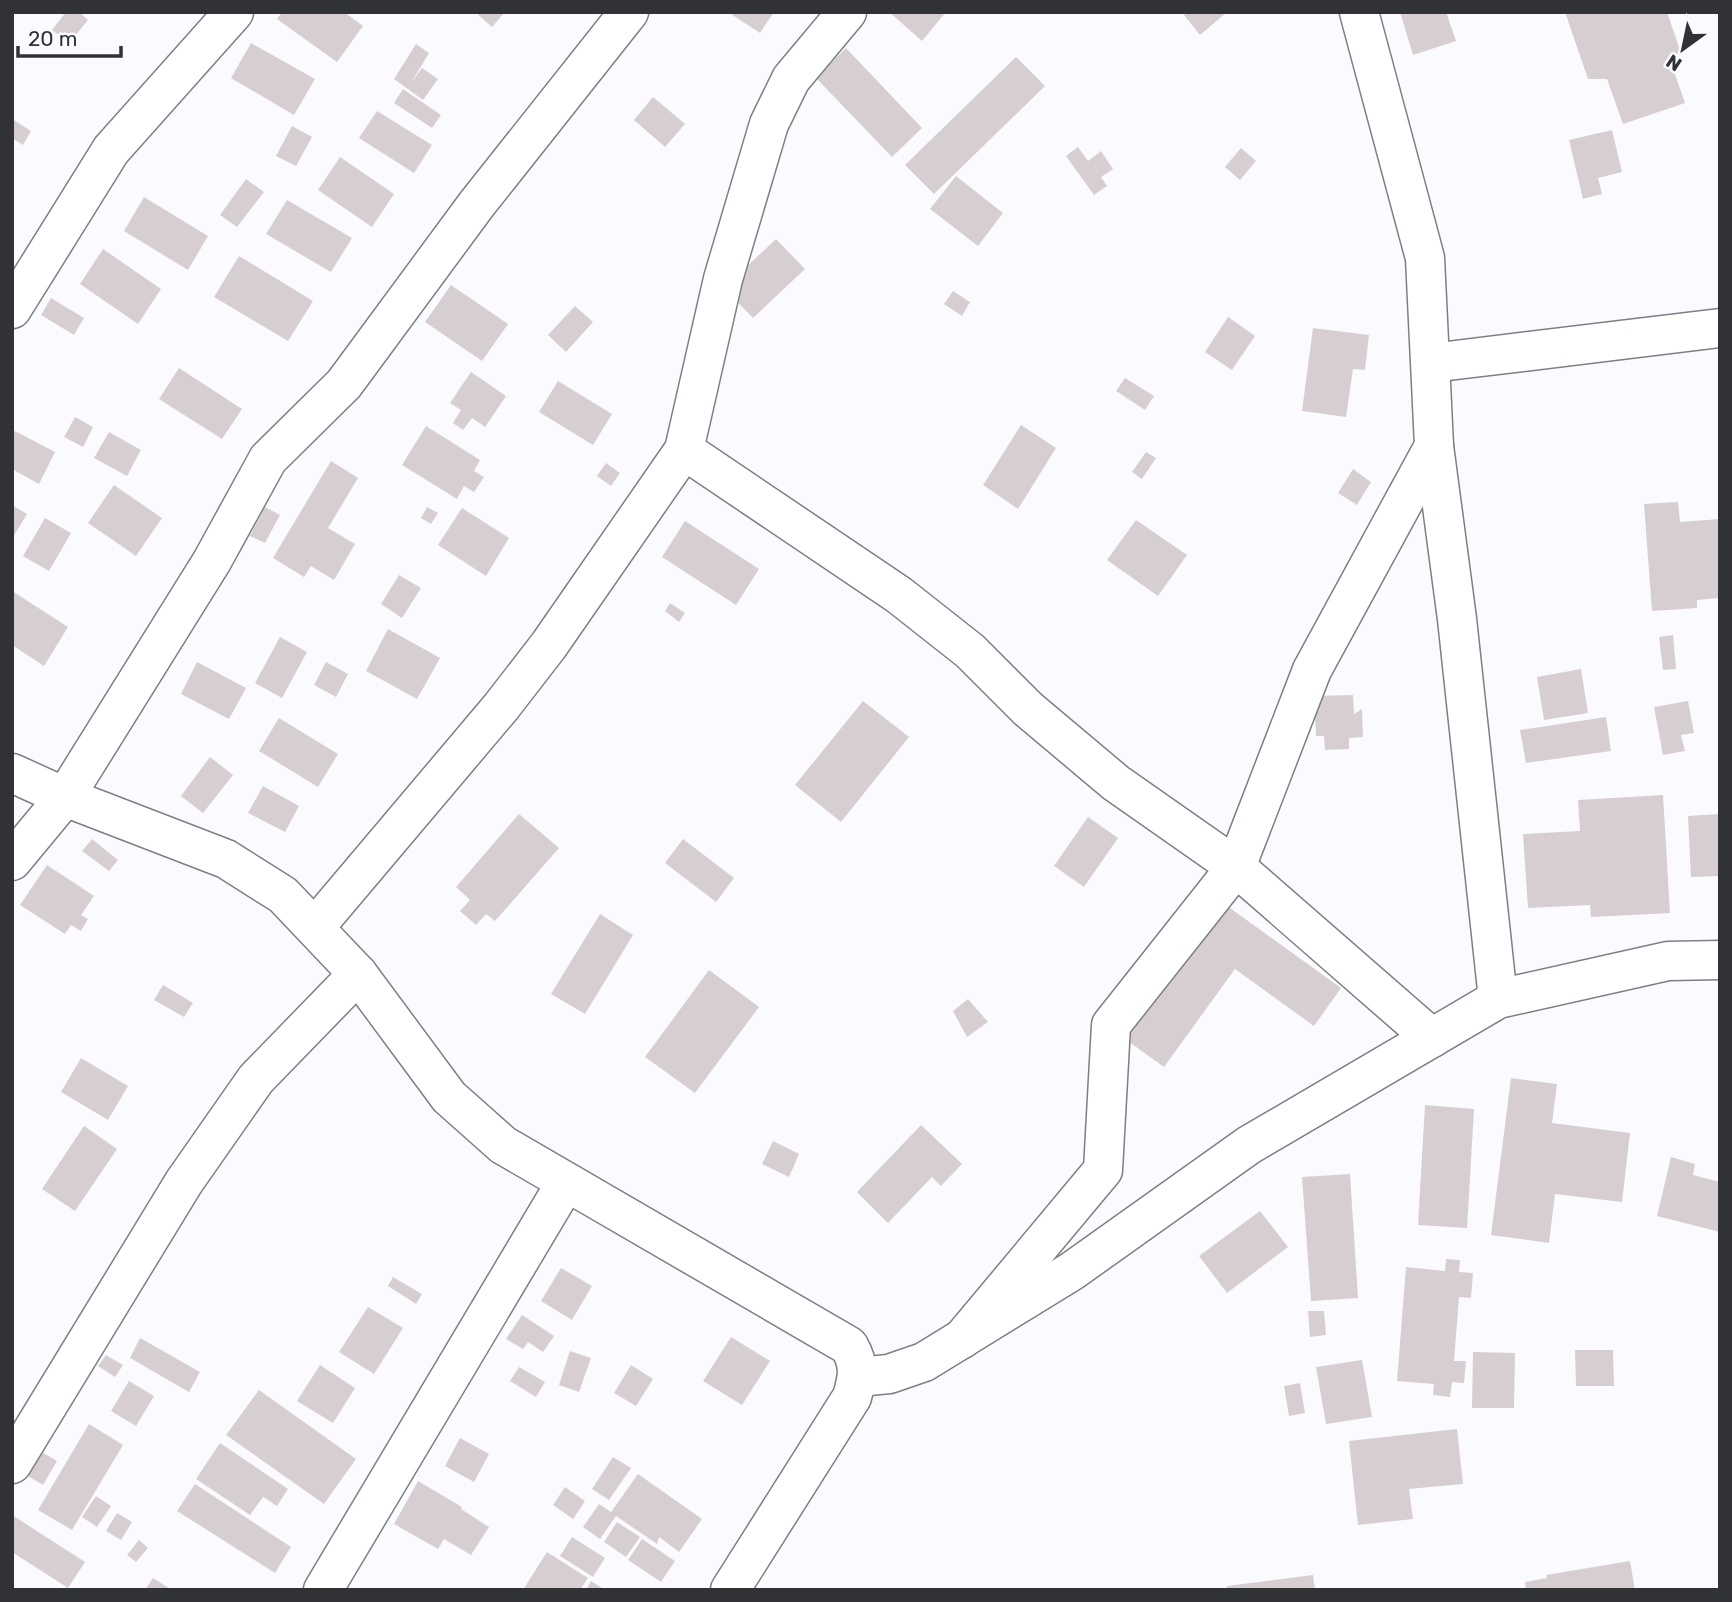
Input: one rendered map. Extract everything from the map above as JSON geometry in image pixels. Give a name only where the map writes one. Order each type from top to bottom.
[{"type":"street","points":[[12,309],[111,150],[234,12]]},
{"type":"street","points":[[12,861],[65,797],[212,561],[268,459],[344,384],[476,205],[629,12]]},
{"type":"street","points":[[316,926],[501,707],[549,645],[684,450],[723,279],[769,124],[791,79],[847,12]]},
{"type":"street","points":[[1359,12],[1425,258],[1434,446],[1457,619],[1498,999]]},
{"type":"street","points":[[1431,363],[1720,328]]},
{"type":"street","points":[[962,1339],[1103,1170],[1111,1025],[1236,867],[1312,670],[1434,446]]},
{"type":"street","points":[[684,450],[899,595],[970,651],[1028,709],[1116,783],[1236,867],[1432,1038]]},
{"type":"street","points":[[12,772],[65,797],[226,859],[283,895],[316,926],[358,974],[449,1097],[503,1145],[565,1184],[849,1346],[857,1361],[858,1377],[852,1396],[730,1590]]},
{"type":"street","points":[[858,1377],[889,1374],[924,1362],[1072,1271],[1249,1145],[1498,999],[1668,961],[1720,960]]},
{"type":"street","points":[[12,1464],[184,1182],[248,1091],[358,974]]},
{"type":"street","points":[[323,1590],[565,1184]]},
{"type":"building","points":[[66,12],[79,12],[88,20],[69,43],[52,30]]},
{"type":"building","points":[[282,12],[344,12],[363,26],[337,62],[277,19]]},
{"type":"building","points":[[475,12],[505,12],[492,27]]},
{"type":"building","points":[[728,12],[774,12],[760,33]]},
{"type":"building","points":[[889,12],[946,12],[922,41]]},
{"type":"building","points":[[1187,12],[1227,12],[1200,35],[1184,15]]},
{"type":"building","points":[[1400,12],[1446,12],[1456,41],[1413,55]]},
{"type":"building","points":[[1565,12],[1667,12],[1681,53],[1669,57],[1685,103],[1623,124],[1607,79],[1588,79]]},
{"type":"building","points":[[251,43],[315,79],[294,115],[231,78]]},
{"type":"building","points":[[416,44],[429,53],[411,83],[422,68],[438,79],[423,100],[394,79]]},
{"type":"building","points":[[846,48],[922,128],[892,157],[816,78]]},
{"type":"building","points":[[1016,57],[1045,86],[934,194],[905,165]]},
{"type":"building","points":[[403,89],[441,115],[432,128],[394,103]]},
{"type":"building","points":[[653,97],[685,124],[665,147],[634,120]]},
{"type":"building","points":[[377,111],[432,145],[414,173],[359,138]]},
{"type":"building","points":[[12,119],[31,131],[23,145],[12,138]]},
{"type":"building","points":[[292,126],[312,137],[296,166],[276,156]]},
{"type":"building","points":[[1612,130],[1622,172],[1598,178],[1602,194],[1583,199],[1569,140]]},
{"type":"building","points":[[1078,147],[1088,161],[1101,151],[1113,169],[1101,177],[1107,186],[1094,195],[1066,156]]},
{"type":"building","points":[[1241,148],[1256,161],[1240,180],[1225,167]]},
{"type":"building","points":[[340,157],[394,194],[372,227],[318,190]]},
{"type":"building","points":[[956,176],[1003,213],[978,246],[930,209]]},
{"type":"building","points":[[246,179],[264,192],[237,227],[220,215]]},
{"type":"building","points":[[144,197],[208,236],[188,270],[124,231]]},
{"type":"building","points":[[287,200],[352,238],[331,272],[266,234]]},
{"type":"building","points":[[776,239],[805,269],[753,318],[724,288]]},
{"type":"building","points":[[103,249],[161,289],[138,324],[80,284]]},
{"type":"building","points":[[239,256],[313,301],[288,341],[214,297]]},
{"type":"building","points":[[451,285],[508,324],[482,361],[425,322]]},
{"type":"building","points":[[953,291],[970,302],[962,316],[944,304]]},
{"type":"building","points":[[51,298],[84,318],[74,335],[41,315]]},
{"type":"building","points":[[575,306],[593,322],[566,352],[548,335]]},
{"type":"building","points":[[1228,317],[1255,336],[1232,370],[1205,352]]},
{"type":"building","points":[[1313,328],[1369,335],[1365,370],[1353,369],[1346,417],[1302,411]]},
{"type":"building","points":[[179,368],[242,409],[222,439],[159,399]]},
{"type":"building","points":[[471,372],[506,396],[485,427],[472,418],[463,430],[453,423],[461,410],[450,403]]},
{"type":"building","points":[[1125,378],[1154,396],[1145,410],[1116,391]]},
{"type":"building","points":[[558,381],[612,414],[593,445],[539,412]]},
{"type":"building","points":[[75,417],[93,427],[83,447],[64,437]]},
{"type":"building","points":[[1021,425],[1056,448],[1018,509],[983,485]]},
{"type":"building","points":[[426,426],[480,460],[474,471],[484,477],[474,492],[464,486],[457,499],[402,465]]},
{"type":"building","points":[[15,431],[55,452],[39,484],[12,469],[12,436]]},
{"type":"building","points":[[109,432],[141,450],[127,476],[94,458]]},
{"type":"building","points":[[1146,452],[1156,458],[1142,479],[1132,472]]},
{"type":"building","points":[[331,461],[358,478],[328,528],[355,544],[334,580],[311,566],[304,577],[273,558]]},
{"type":"building","points":[[606,463],[620,473],[611,486],[597,476]]},
{"type":"building","points":[[1353,469],[1371,482],[1357,505],[1338,493]]},
{"type":"building","points":[[114,485],[162,518],[136,556],[88,523]]},
{"type":"building","points":[[1678,502],[1680,522],[1720,519],[1720,598],[1697,600],[1697,608],[1652,611],[1644,504]]},
{"type":"building","points":[[12,505],[27,514],[12,539]]},
{"type":"building","points":[[265,507],[280,515],[265,543],[250,536]]},
{"type":"building","points":[[427,507],[438,513],[431,524],[421,518]]},
{"type":"building","points":[[462,508],[509,538],[486,576],[438,545]]},
{"type":"building","points":[[45,518],[71,533],[49,571],[23,556]]},
{"type":"building","points":[[1136,520],[1187,555],[1158,596],[1107,560]]},
{"type":"building","points":[[685,521],[759,569],[736,605],[662,557]]},
{"type":"building","points":[[399,575],[421,588],[402,618],[381,604]]},
{"type":"building","points":[[12,591],[68,627],[44,666],[12,645]]},
{"type":"building","points":[[670,603],[685,613],[679,622],[665,611]]},
{"type":"building","points":[[388,629],[440,658],[417,699],[366,671]]},
{"type":"building","points":[[1673,635],[1676,669],[1663,670],[1659,637]]},
{"type":"building","points":[[280,637],[307,652],[282,698],[255,683]]},
{"type":"building","points":[[197,662],[246,688],[229,719],[181,694]]},
{"type":"building","points":[[326,662],[348,674],[336,697],[314,685]]},
{"type":"building","points":[[1581,669],[1588,713],[1544,720],[1537,677]]},
{"type":"building","points":[[1353,695],[1354,714],[1362,709],[1363,737],[1349,738],[1349,749],[1325,750],[1324,736],[1316,736],[1314,696]]},
{"type":"building","points":[[863,701],[909,737],[841,822],[795,785]]},
{"type":"building","points":[[1688,701],[1694,733],[1681,735],[1685,751],[1663,755],[1654,707]]},
{"type":"building","points":[[1606,717],[1611,751],[1526,763],[1520,730]]},
{"type":"building","points":[[279,718],[338,754],[318,787],[259,751]]},
{"type":"building","points":[[210,757],[233,775],[203,813],[181,796]]},
{"type":"building","points":[[263,786],[299,806],[285,832],[248,813]]},
{"type":"building","points":[[1663,795],[1670,913],[1591,917],[1590,905],[1528,908],[1523,834],[1580,831],[1578,800]]},
{"type":"building","points":[[519,814],[559,848],[495,921],[486,914],[476,925],[460,911],[470,900],[456,887]]},
{"type":"building","points":[[1720,814],[1720,876],[1691,877],[1688,816]]},
{"type":"building","points":[[1088,817],[1118,838],[1084,887],[1054,866]]},
{"type":"building","points":[[92,839],[118,860],[109,871],[82,851]]},
{"type":"building","points":[[683,839],[734,878],[716,902],[665,863]]},
{"type":"building","points":[[47,865],[94,896],[81,915],[88,919],[81,931],[71,925],[65,934],[20,905]]},
{"type":"building","points":[[1223,903],[1341,988],[1314,1026],[1235,969],[1164,1067],[1125,1039]]},
{"type":"building","points":[[600,914],[633,935],[585,1014],[551,994]]},
{"type":"building","points":[[709,970],[759,1007],[695,1093],[645,1057]]},
{"type":"building","points":[[163,985],[193,1003],[184,1017],[154,1000]]},
{"type":"building","points":[[968,999],[988,1022],[967,1037],[953,1011]]},
{"type":"building","points":[[81,1058],[128,1086],[108,1120],[61,1092]]},
{"type":"building","points":[[1511,1078],[1557,1084],[1552,1123],[1630,1133],[1622,1202],[1555,1194],[1549,1243],[1491,1235]]},
{"type":"building","points":[[1425,1105],[1474,1109],[1467,1228],[1418,1225]]},
{"type":"building","points":[[921,1125],[962,1164],[941,1186],[932,1177],[888,1223],[857,1192]]},
{"type":"building","points":[[84,1126],[117,1149],[75,1211],[42,1189]]},
{"type":"building","points":[[773,1141],[799,1154],[789,1177],[762,1164]]},
{"type":"building","points":[[1671,1157],[1695,1164],[1693,1175],[1720,1182],[1720,1232],[1657,1216]]},
{"type":"building","points":[[1350,1174],[1358,1298],[1311,1301],[1302,1177]]},
{"type":"building","points":[[1260,1211],[1288,1247],[1227,1293],[1199,1256]]},
{"type":"building","points":[[1446,1259],[1460,1260],[1459,1272],[1473,1273],[1471,1298],[1459,1297],[1454,1361],[1466,1361],[1464,1383],[1452,1382],[1450,1397],[1433,1395],[1434,1384],[1397,1381],[1406,1267],[1445,1271]]},
{"type":"building","points":[[561,1268],[592,1286],[572,1320],[541,1301]]},
{"type":"building","points":[[393,1277],[422,1294],[416,1304],[388,1286]]},
{"type":"building","points":[[368,1307],[403,1328],[374,1374],[339,1352]]},
{"type":"building","points":[[1308,1311],[1324,1311],[1326,1335],[1310,1337]]},
{"type":"building","points":[[522,1315],[554,1336],[543,1352],[528,1342],[523,1349],[506,1339]]},
{"type":"building","points":[[731,1337],[770,1361],[742,1405],[703,1381]]},
{"type":"building","points":[[140,1338],[200,1372],[189,1392],[130,1358]]},
{"type":"building","points":[[1575,1350],[1613,1350],[1614,1386],[1576,1386]]},
{"type":"building","points":[[570,1351],[591,1358],[579,1392],[559,1385]]},
{"type":"building","points":[[1473,1352],[1515,1353],[1514,1408],[1472,1408]]},
{"type":"building","points":[[106,1355],[123,1365],[115,1377],[98,1366]]},
{"type":"building","points":[[1362,1360],[1372,1417],[1326,1424],[1316,1367]]},
{"type":"building","points":[[320,1365],[355,1388],[333,1423],[297,1401]]},
{"type":"building","points":[[631,1365],[653,1379],[636,1406],[614,1393]]},
{"type":"building","points":[[519,1367],[545,1382],[536,1397],[510,1381]]},
{"type":"building","points":[[129,1381],[154,1396],[136,1426],[111,1411]]},
{"type":"building","points":[[1300,1383],[1305,1413],[1289,1416],[1284,1386]]},
{"type":"building","points":[[259,1390],[356,1459],[324,1504],[226,1435]]},
{"type":"building","points":[[89,1424],[123,1445],[72,1530],[38,1510]]},
{"type":"building","points":[[1457,1429],[1463,1484],[1409,1489],[1413,1519],[1358,1525],[1349,1441]]},
{"type":"building","points":[[460,1438],[489,1454],[474,1482],[445,1466]]},
{"type":"building","points":[[220,1443],[288,1489],[277,1506],[263,1497],[250,1515],[196,1479]]},
{"type":"building","points":[[37,1449],[57,1461],[43,1485],[23,1473]]},
{"type":"building","points":[[613,1457],[631,1468],[609,1500],[592,1489]]},
{"type":"building","points":[[638,1474],[702,1519],[679,1552],[659,1537],[657,1544],[616,1516],[600,1539],[583,1527],[599,1504],[611,1512]]},
{"type":"building","points":[[418,1481],[462,1507],[461,1509],[489,1527],[471,1555],[444,1539],[438,1549],[394,1524]]},
{"type":"building","points":[[195,1484],[291,1547],[275,1573],[177,1511]]},
{"type":"building","points":[[565,1487],[585,1501],[573,1519],[553,1505]]},
{"type":"building","points":[[96,1496],[111,1506],[97,1527],[82,1517]]},
{"type":"building","points":[[117,1513],[132,1522],[121,1540],[106,1531]]},
{"type":"building","points":[[12,1515],[85,1562],[68,1588],[12,1552]]},
{"type":"building","points":[[617,1522],[640,1537],[626,1557],[604,1542]]},
{"type":"building","points":[[572,1537],[605,1558],[593,1577],[560,1556]]},
{"type":"building","points":[[642,1539],[675,1561],[661,1582],[628,1560]]},
{"type":"building","points":[[139,1540],[148,1548],[136,1562],[127,1555]]},
{"type":"building","points":[[547,1552],[588,1578],[580,1590],[523,1590]]},
{"type":"building","points":[[1630,1561],[1635,1590],[1526,1590],[1525,1582],[1547,1578],[1546,1575]]},
{"type":"building","points":[[1313,1575],[1315,1590],[1227,1590],[1227,1586]]},
{"type":"building","points":[[153,1578],[172,1590],[145,1590]]},
{"type":"building","points":[[591,1581],[605,1590],[586,1590]]}]
